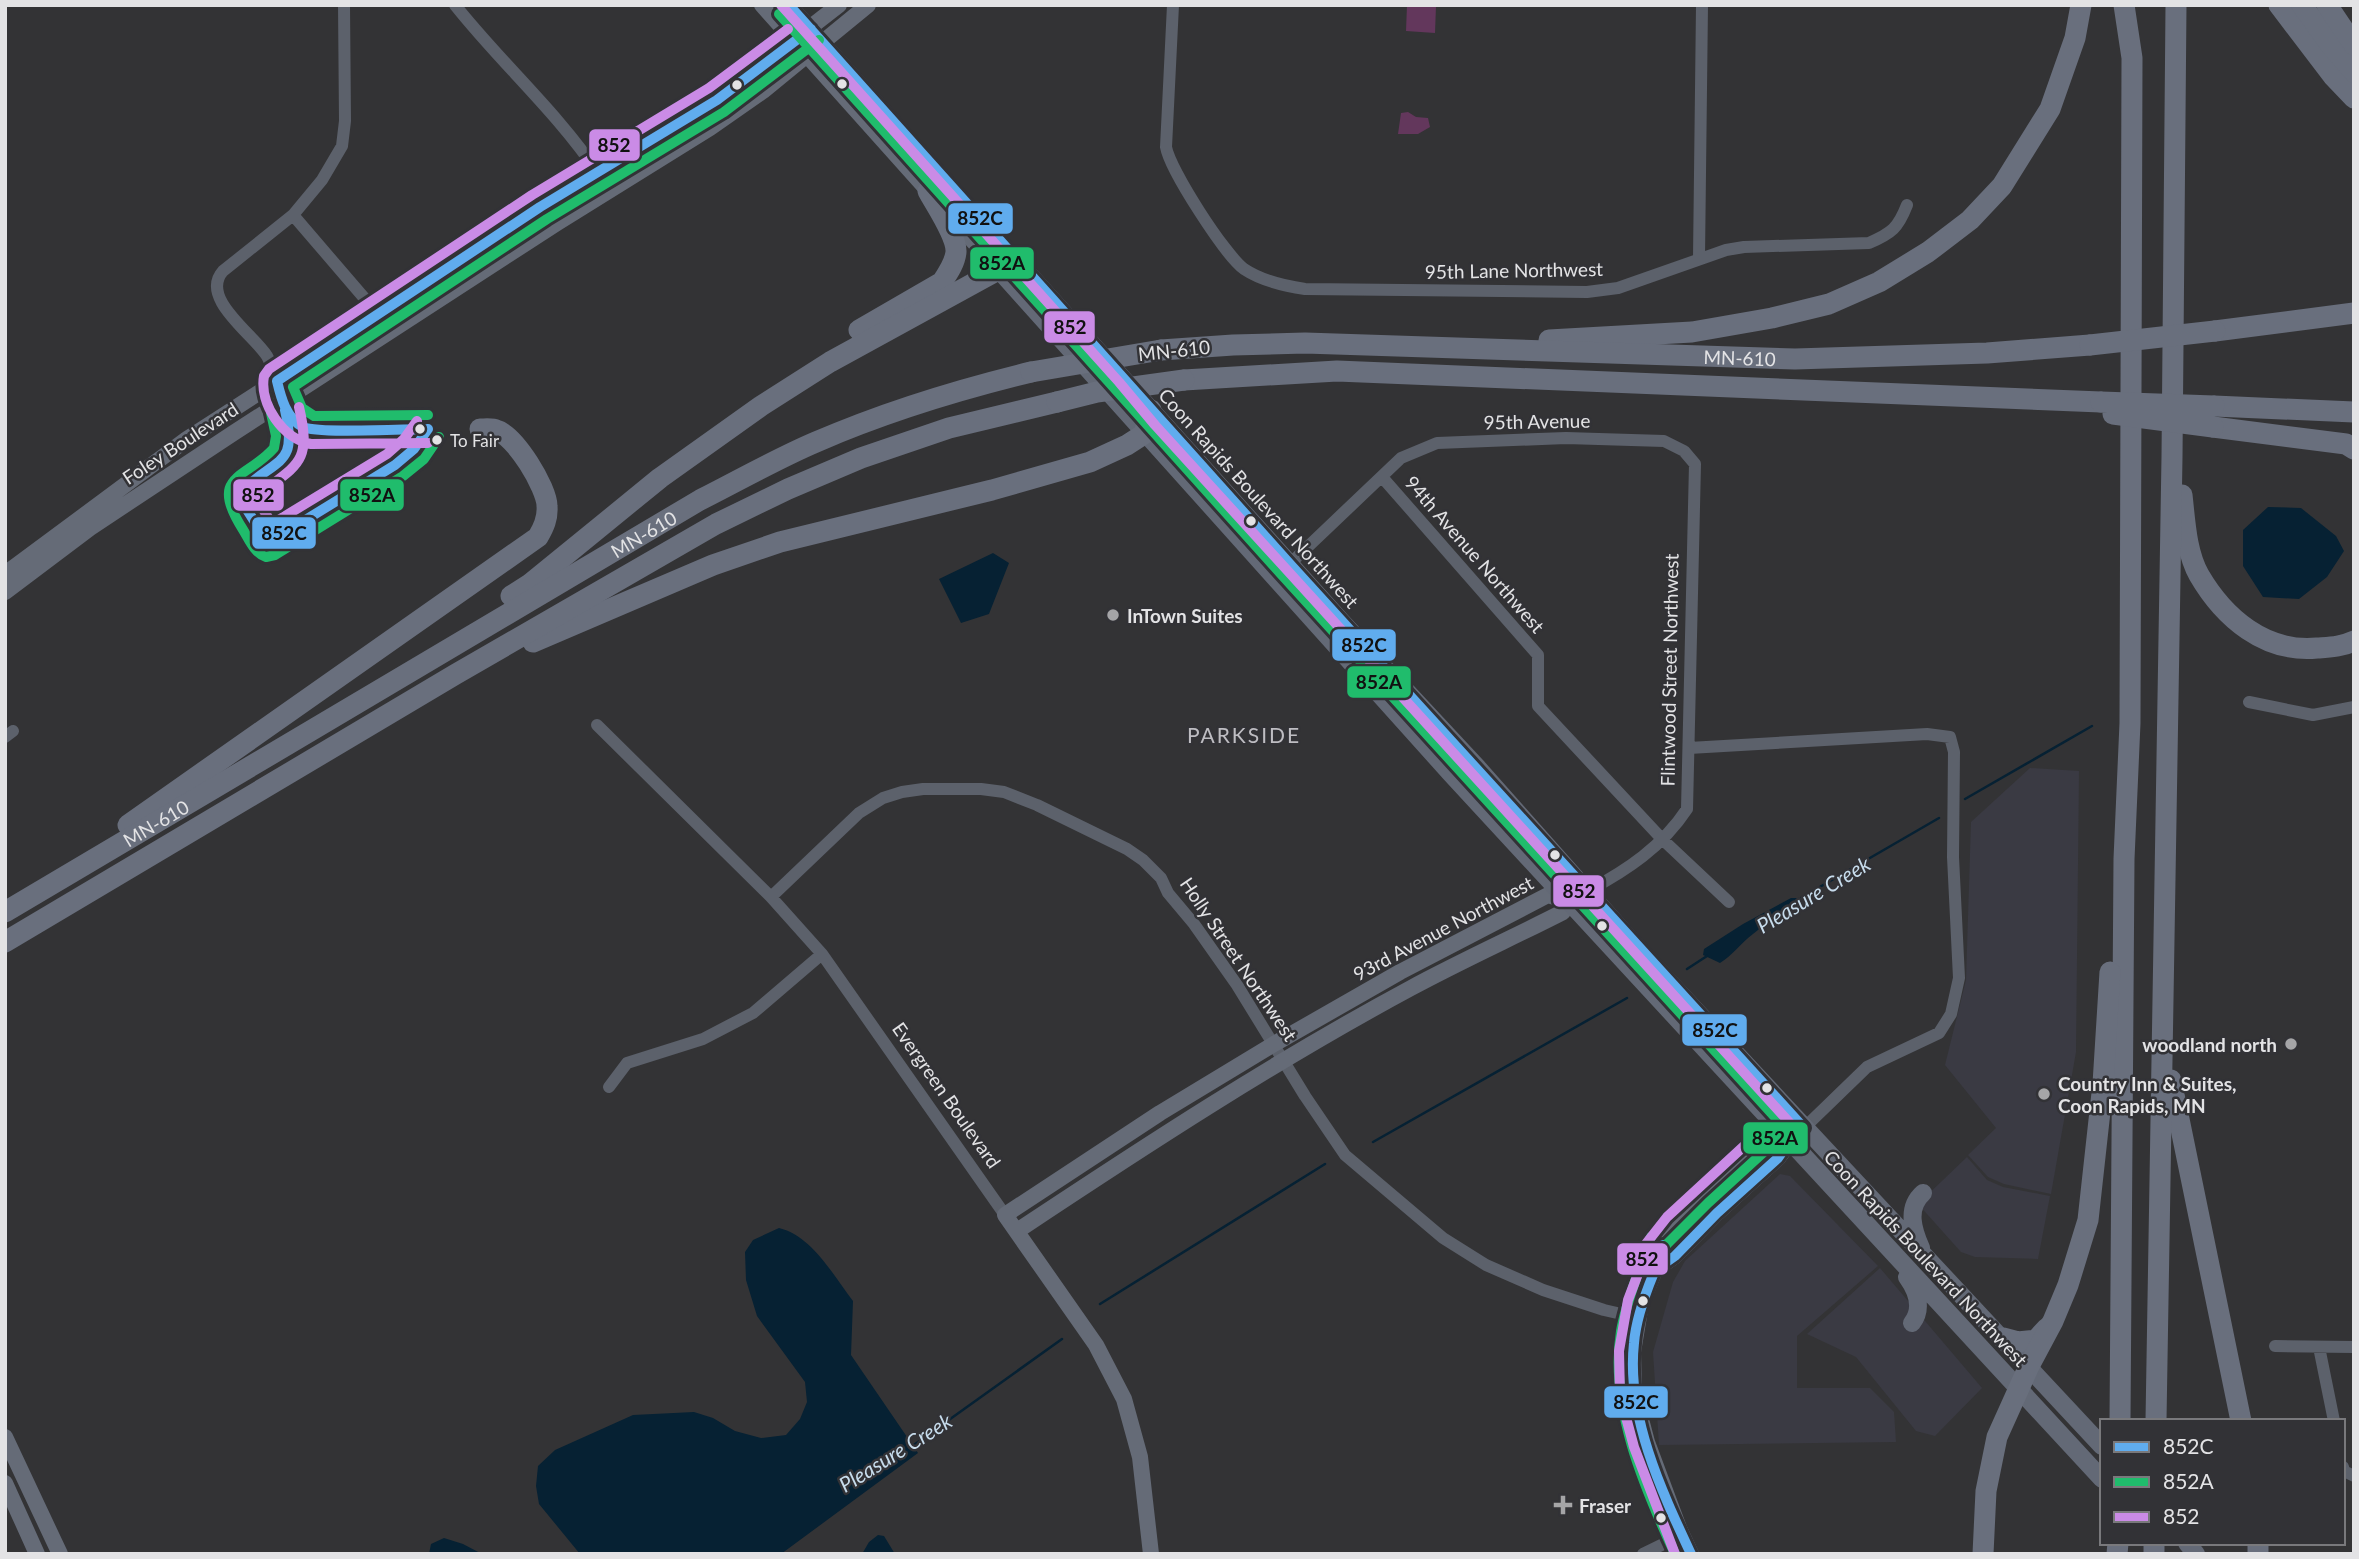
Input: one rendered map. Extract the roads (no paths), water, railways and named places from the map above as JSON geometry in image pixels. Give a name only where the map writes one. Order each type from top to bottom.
[{"type":"highway","points":[[1484,349],[1526,341],[1692,331],[1759,321],[1829,304],[1879,282],[1928,252],[1970,220],[2002,186],[2050,109],[2075,38],[2081,5]]},
{"type":"highway","points":[[2120,1419],[2124,859],[2130,709],[2132,86],[2132,58],[2124,5]]},
{"type":"highway","points":[[2157,1419],[2176,5]]},
{"type":"highway","points":[[2280,5],[2333,76],[2354,98]]},
{"type":"highway","points":[[2302,5],[2354,72]]},
{"type":"highway","points":[[2327,5],[2354,45]]},
{"type":"highway","points":[[442,653],[494,607],[530,584],[660,478],[751,397],[869,323],[942,282],[954,260],[956,249],[954,239],[928,191]]},
{"type":"highway","points":[[660,478],[830,362],[1007,265]]},
{"type":"highway","name":"MN-610","points":[[5,911],[95,852],[442,653],[700,500],[813,443],[927,400],[1031,372],[1161,350],[1305,343],[1795,359],[1987,353],[2090,345],[2354,313]]},
{"type":"highway","points":[[2173,348],[2181,492],[2188,541],[2198,573],[2223,609],[2242,626],[2264,640],[2287,648],[2309,649],[2343,646],[2354,641]]},
{"type":"highway","name":"MN-610","points":[[5,943],[456,674],[692,537],[788,489],[861,458],[949,428],[1057,402],[1184,380],[1337,371],[2041,398],[2101,407],[2213,416]]},
{"type":"highway","points":[[456,674],[713,565],[780,542],[992,490],[1090,462],[1144,434],[1151,410]]},
{"type":"highway","points":[[2213,416],[2354,412]]},
{"type":"highway","points":[[2213,416],[2346,444],[2354,449]]},
{"type":"highway","points":[[124,835],[538,537],[547,518],[546,494],[542,486],[517,447],[505,434],[497,430],[480,429]]},
{"type":"highway","points":[[1983,1554],[1986,1491],[1997,1437],[2053,1321],[2068,1285],[2088,1220],[2103,1084],[2114,894],[2124,859]]},
{"type":"highway","points":[[2163,1041],[2241,1419]]},
{"type":"highway","points":[[2003,1338],[2018,1342],[2036,1340],[2053,1321]]},
{"type":"main road","name":"Coon Rapids Boulevard Northwest","points":[[762,5],[928,191],[1007,265],[1151,410],[1804,1128],[2100,1444]]},
{"type":"main road","name":"Coon Rapids Boulevard Northwest","points":[[789,5],[1007,265],[1144,434],[1568,901],[2100,1477]]},
{"type":"main road","name":"Foley Boulevard","points":[[6,585],[86,522],[165,454],[540,207],[717,100],[839,5]]},
{"type":"main road","name":"Foley Boulevard","points":[[86,522],[282,402],[557,223],[654,164],[763,91],[868,5]]},
{"type":"main road","name":"Flintwood Street Northwest","points":[[1568,901],[1588,891]]},
{"type":"main road","name":"93rd Avenue Northwest","points":[[1005,1215],[1160,1113],[1400,972],[1548,895],[1568,901],[1563,912],[1410,989],[1284,1061],[1136,1151],[1017,1231]]},
{"type":"main road","points":[[1691,1554],[1647,1441],[1634,1393],[1633,1352],[1641,1304],[1656,1270],[1658,1251],[1676,1226],[1764,1146],[1789,1142],[1804,1128]]},
{"type":"main road","points":[[1923,1193],[1913,1207],[1912,1221],[1921,1249],[1931,1263]]},
{"type":"main road","name":"Evergreen Boulevard","points":[[1005,1215],[1096,1345],[1124,1399],[1140,1457],[1151,1554]]},
{"type":"main road","points":[[1876,1235],[1912,1284],[1917,1296],[1917,1315],[1912,1324]]},
{"type":"main road","points":[[5,1437],[60,1554]]},
{"type":"main road","points":[[5,1483],[37,1554]]},
{"type":"street","points":[[282,402],[266,355],[220,302],[216,283],[223,271],[293,215],[331,166],[342,145],[345,134],[344,5]]},
{"type":"street","points":[[455,5],[552,114],[598,173]]},
{"type":"street","name":"95th Lane Northwest","points":[[1173,5],[1166,147],[1172,166],[1227,251],[1242,267],[1273,282],[1305,289],[1587,292],[1618,288],[1699,258],[1744,247],[1870,243],[1886,236],[1899,225],[1907,205]]},
{"type":"street","points":[[1699,258],[1702,5]]},
{"type":"street","points":[[293,215],[378,314]]},
{"type":"street","name":"95th Avenue","points":[[1382,477],[1401,458],[1437,443],[1553,438],[1664,441],[1684,450],[1695,464]]},
{"type":"street","name":"Flintwood Street Northwest","points":[[1588,891],[1625,872],[1674,829],[1687,809],[1695,464]]},
{"type":"street","name":"94th Avenue Northwest","points":[[1275,578],[1382,477],[1538,655],[1538,706],[1662,839],[1729,902]]},
{"type":"street","points":[[2249,702],[2313,715],[2354,708]]},
{"type":"street","name":"Evergreen Boulevard","points":[[597,725],[771,897],[822,954],[1005,1215]]},
{"type":"street","points":[[1689,748],[1927,734],[1950,737],[1954,752],[1954,857],[1959,978],[1951,1014],[1939,1033],[1867,1067],[1804,1128]]},
{"type":"street","name":"Holly Street Northwest","points":[[771,897],[850,821],[886,797],[923,789],[981,789],[1004,792],[1037,805],[1127,849],[1153,869],[1237,985],[1305,1097],[1345,1154],[1443,1238],[1486,1265],[1543,1290],[1604,1310],[1639,1318]]},
{"type":"street","points":[[609,1087],[627,1063],[703,1039],[753,1013],[822,954]]},
{"type":"street","points":[[2275,1346],[2354,1346]]},
{"type":"street","points":[[2319,1347],[2334,1419]]},
{"type":"street","points":[[1643,1554],[1682,1535]]},
{"type":"water","points":[[2268,507],[2301,508],[2336,536],[2344,551],[2327,577],[2299,599],[2263,597],[2243,566],[2243,530]]},
{"type":"water","points":[[993,553],[1009,563],[989,614],[961,623],[939,579]]},
{"type":"water","points":[[1791,898],[1803,900],[1759,929],[1720,963],[1703,955],[1704,949]]},
{"type":"water","points":[[779,1228],[791,1232],[812,1248],[853,1301],[851,1355],[918,1453],[781,1554],[580,1554],[539,1504],[536,1486],[538,1466],[555,1450],[633,1415],[694,1412],[713,1418],[735,1431],[761,1438],[786,1435],[800,1419],[807,1402],[805,1382],[757,1316],[746,1280],[745,1252],[753,1240]]},
{"type":"water","points":[[878,1535],[884,1536],[895,1554],[862,1554],[869,1542]]},
{"type":"water","points":[[444,1538],[482,1554],[429,1554],[431,1544]]},
{"type":"waterway","points":[[1965,799],[2092,726]]},
{"type":"waterway","name":"Pleasure Creek","points":[[1799,899],[1939,818]]},
{"type":"waterway","name":"Pleasure Creek","points":[[1687,969],[1707,956]]},
{"type":"waterway","name":"Pleasure Creek","points":[[1373,1142],[1627,998]]},
{"type":"waterway","name":"Pleasure Creek","points":[[1100,1304],[1325,1164]]},
{"type":"waterway","name":"Pleasure Creek","points":[[911,1447],[1062,1339]]},
{"type":"place","name":"To Fair","points":[[437,440]]},
{"type":"place","name":"InTown Suites","points":[[1113,615]]},
{"type":"place","name":"woodland north","points":[[2291,1044]]},
{"type":"place","name":"Country Inn & Suites, Coon Rapids, MN","points":[[2044,1094]]},
{"type":"place","name":"Fraser","points":[[1563,1505]]},
{"type":"district","name":"PARKSIDE","points":[[1244,734]]}]
